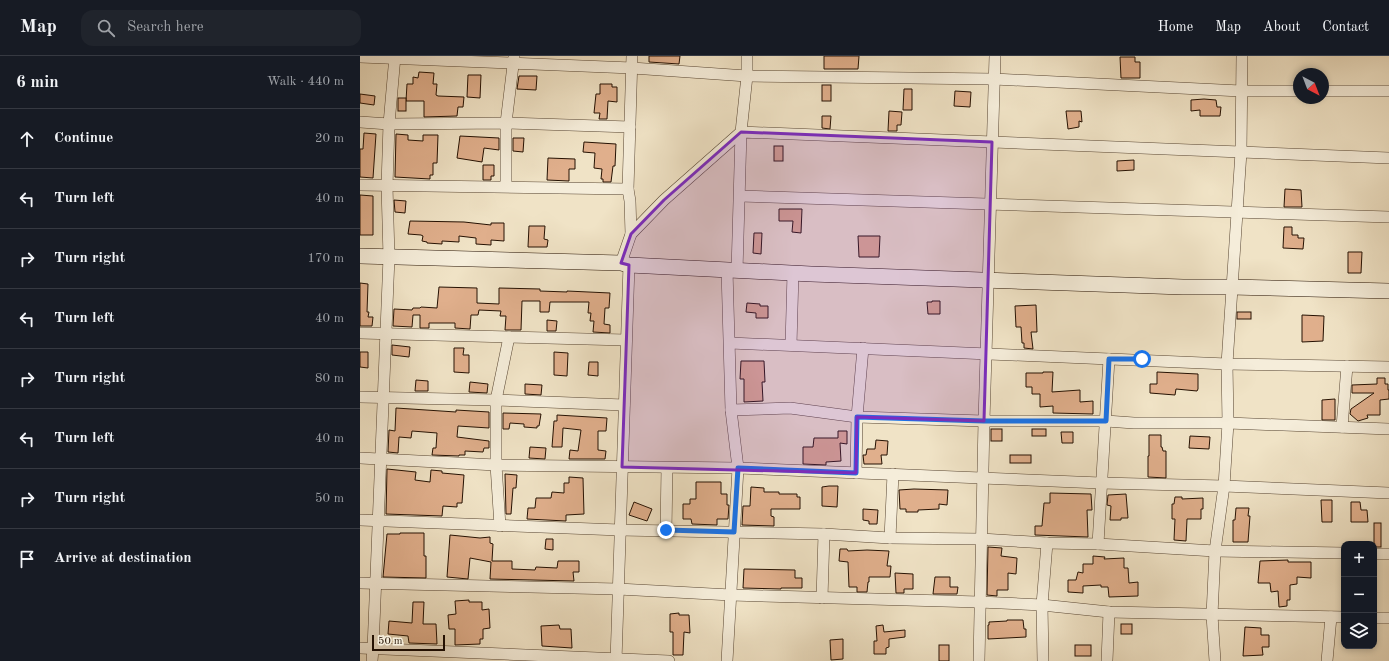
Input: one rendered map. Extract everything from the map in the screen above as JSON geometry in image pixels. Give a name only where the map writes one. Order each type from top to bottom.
[{"type":"street","points":[[616,660],[626,340],[625,264],[631,234],[628,189],[632,56]]},
{"type":"street","points":[[728,661],[738,468],[731,410],[730,342],[732,270],[740,196],[741,132],[747,76],[747,56]]},
{"type":"street","points":[[979,661],[979,602],[995,56]]},
{"type":"street","points":[[1216,661],[1212,615],[1215,551],[1224,486],[1228,424],[1227,364],[1241,152],[1242,56]]},
{"type":"street","points":[[360,57],[513,60],[747,76],[994,79],[1293,91]]},
{"type":"street","points":[[372,661],[374,649],[389,257],[387,186],[389,124],[395,57]]},
{"type":"street","points":[[506,186],[506,123],[513,60]]},
{"type":"street","points":[[1329,91],[1389,91]]},
{"type":"street","points":[[360,122],[389,124],[506,123],[630,127]]},
{"type":"street","points":[[631,234],[664,200],[741,132],[1389,158]]},
{"type":"street","points":[[360,185],[628,189]]},
{"type":"street","points":[[740,196],[1389,217]]},
{"type":"street","points":[[360,256],[625,264],[793,273],[1183,287],[1389,291]]},
{"type":"street","points":[[791,345],[793,273]]},
{"type":"street","points":[[360,333],[626,340]]},
{"type":"street","points":[[500,526],[496,465],[496,400],[509,337]]},
{"type":"street","points":[[730,342],[1227,364],[1389,368]]},
{"type":"street","points":[[856,473],[857,417],[863,348]]},
{"type":"street","points":[[1098,544],[1109,359]]},
{"type":"street","points":[[1342,428],[1347,366]]},
{"type":"street","points":[[360,397],[624,405]]},
{"type":"street","points":[[731,410],[790,408],[857,417],[984,421],[1106,421],[1134,423],[1228,424],[1389,429]]},
{"type":"street","points":[[360,458],[496,465],[738,468],[1101,483],[1389,492]]},
{"type":"street","points":[[666,530],[667,468]]},
{"type":"street","points":[[890,538],[893,474]]},
{"type":"street","points":[[360,520],[620,530],[824,534],[890,538],[981,539],[1047,544],[1098,544],[1215,551],[1341,553]]},
{"type":"street","points":[[822,598],[824,534]]},
{"type":"street","points":[[1043,661],[1042,606],[1047,544]]},
{"type":"street","points":[[1377,554],[1389,554]]},
{"type":"street","points":[[360,583],[618,589],[731,595],[979,602],[1109,612],[1341,617]]},
{"type":"street","points":[[1106,661],[1109,612]]},
{"type":"street","points":[[1327,661],[1331,617]]},
{"type":"street","points":[[1377,618],[1389,618]]},
{"type":"street","points":[[360,648],[494,657],[669,661]]},
{"type":"highlighted area","points":[[741,132],[992,142],[984,421],[857,417],[856,473],[622,467],[629,265],[621,263],[631,234],[664,200]]},
{"type":"building","points":[[649,56],[680,56],[679,64],[649,62]]},
{"type":"building","points":[[824,56],[859,56],[858,69],[824,69]]},
{"type":"building","points":[[1120,57],[1135,57],[1135,62],[1140,62],[1140,78],[1121,78]]},
{"type":"building","points":[[419,72],[434,73],[433,84],[437,84],[436,95],[464,97],[463,107],[458,107],[457,116],[424,117],[424,101],[406,101],[407,84],[413,84],[413,77],[418,78]]},
{"type":"building","points":[[468,75],[481,75],[480,98],[467,97]]},
{"type":"building","points":[[519,76],[537,76],[536,90],[517,89]]},
{"type":"building","points":[[600,84],[612,84],[612,87],[617,87],[617,102],[608,101],[607,119],[599,119],[600,113],[594,113],[596,94],[600,94]]},
{"type":"building","points":[[822,85],[831,85],[831,101],[822,101]]},
{"type":"building","points":[[904,89],[912,89],[912,110],[903,110]]},
{"type":"building","points":[[955,91],[971,92],[970,107],[954,106]]},
{"type":"building","points":[[360,94],[375,96],[374,105],[360,103]]},
{"type":"building","points":[[398,98],[406,98],[406,111],[398,111]]},
{"type":"building","points":[[1191,100],[1216,100],[1217,107],[1221,107],[1220,116],[1200,116],[1200,110],[1191,111]]},
{"type":"building","points":[[889,111],[902,112],[901,125],[897,125],[897,131],[888,131]]},
{"type":"building","points":[[1066,111],[1081,111],[1082,122],[1079,121],[1079,127],[1068,129]]},
{"type":"building","points":[[822,116],[831,116],[830,129],[822,128]]},
{"type":"building","points":[[364,133],[376,134],[373,178],[360,177],[360,149],[363,149]]},
{"type":"building","points":[[396,134],[408,135],[408,140],[423,141],[423,135],[438,135],[437,163],[433,163],[433,175],[430,175],[430,179],[395,177]]},
{"type":"building","points":[[460,136],[499,138],[499,150],[484,148],[482,162],[457,158]]},
{"type":"building","points":[[513,138],[524,138],[523,152],[513,151]]},
{"type":"building","points":[[584,142],[616,144],[615,166],[613,166],[611,182],[603,182],[603,179],[601,179],[602,169],[594,168],[595,153],[583,152]]},
{"type":"building","points":[[774,146],[783,146],[783,161],[774,161]]},
{"type":"building","points":[[548,158],[575,159],[575,169],[569,169],[569,181],[547,180]]},
{"type":"building","points":[[1134,160],[1134,170],[1117,171],[1117,161]]},
{"type":"building","points":[[483,165],[494,165],[494,176],[491,176],[491,180],[483,180]]},
{"type":"building","points":[[1285,189],[1301,190],[1302,207],[1284,207]]},
{"type":"building","points":[[360,195],[373,196],[373,235],[360,235]]},
{"type":"building","points":[[394,200],[406,201],[405,213],[395,212]]},
{"type":"building","points":[[779,209],[802,209],[801,233],[792,232],[793,221],[779,221]]},
{"type":"building","points":[[410,221],[464,222],[491,225],[491,223],[504,223],[504,241],[491,240],[491,245],[476,244],[476,238],[459,236],[459,242],[442,241],[442,244],[427,243],[422,241],[423,236],[421,235],[408,234]]},
{"type":"building","points":[[529,226],[545,226],[544,239],[548,240],[547,247],[528,247]]},
{"type":"building","points":[[1284,227],[1292,227],[1292,235],[1298,235],[1298,238],[1304,238],[1303,249],[1283,248]]},
{"type":"building","points":[[754,233],[762,233],[761,254],[753,253]]},
{"type":"building","points":[[858,236],[880,236],[879,257],[859,257]]},
{"type":"building","points":[[1348,252],[1362,252],[1361,273],[1348,273]]},
{"type":"building","points":[[360,283],[368,284],[367,312],[369,312],[368,317],[373,317],[372,326],[360,326]]},
{"type":"building","points":[[439,287],[477,288],[477,303],[499,304],[499,288],[610,293],[609,308],[605,308],[604,324],[610,325],[610,333],[593,332],[594,321],[590,321],[591,313],[588,313],[589,302],[550,302],[549,312],[540,312],[540,301],[522,301],[521,330],[505,330],[506,316],[500,316],[501,311],[479,310],[478,315],[471,315],[470,329],[455,328],[455,323],[429,323],[429,328],[420,328],[420,315],[413,315],[412,327],[393,326],[394,309],[412,310],[413,308],[421,307],[437,308]]},
{"type":"building","points":[[940,301],[940,314],[928,314],[927,302]]},
{"type":"building","points":[[747,303],[768,306],[768,318],[756,318],[756,313],[746,312]]},
{"type":"building","points":[[1036,305],[1037,332],[1031,332],[1033,349],[1024,348],[1024,343],[1022,343],[1021,327],[1016,327],[1015,306]]},
{"type":"building","points":[[1237,312],[1251,312],[1251,319],[1237,319]]},
{"type":"building","points":[[1302,315],[1324,316],[1323,341],[1302,342]]},
{"type":"building","points":[[547,320],[557,321],[556,331],[547,331]]},
{"type":"building","points":[[392,345],[410,347],[409,357],[392,355]]},
{"type":"building","points":[[454,348],[464,348],[463,355],[469,355],[469,373],[454,372]]},
{"type":"building","points":[[360,352],[368,352],[368,368],[360,367]]},
{"type":"building","points":[[554,352],[568,353],[567,376],[554,375]]},
{"type":"building","points":[[741,361],[764,361],[765,382],[762,382],[763,401],[744,402],[744,379],[740,379]]},
{"type":"building","points":[[589,362],[598,362],[598,376],[588,375]]},
{"type":"building","points":[[1053,372],[1052,392],[1080,390],[1080,402],[1093,401],[1093,414],[1053,413],[1053,406],[1040,407],[1040,394],[1032,394],[1032,387],[1026,387],[1026,373]]},
{"type":"building","points":[[1157,372],[1198,374],[1198,389],[1197,391],[1176,389],[1175,395],[1150,393],[1150,384],[1157,384]]},
{"type":"building","points":[[1377,378],[1385,378],[1385,384],[1388,384],[1389,399],[1380,400],[1380,415],[1367,415],[1368,418],[1358,421],[1350,414],[1351,409],[1374,393],[1352,393],[1352,385],[1377,384]]},
{"type":"building","points":[[416,380],[428,381],[428,391],[415,391]]},
{"type":"building","points":[[470,382],[488,384],[487,393],[469,392]]},
{"type":"building","points":[[525,384],[542,385],[541,395],[525,394]]},
{"type":"building","points":[[1335,399],[1335,420],[1322,420],[1322,400]]},
{"type":"building","points":[[396,408],[456,412],[456,410],[489,412],[489,428],[458,426],[457,437],[489,441],[489,448],[484,448],[483,452],[465,451],[465,455],[459,456],[432,455],[433,448],[436,448],[437,433],[412,431],[411,438],[399,437],[398,453],[388,452],[389,430],[395,431]]},
{"type":"building","points":[[503,413],[541,414],[539,426],[537,426],[537,428],[524,427],[524,424],[510,423],[509,429],[503,429]]},
{"type":"building","points":[[557,415],[607,418],[606,431],[598,431],[598,450],[606,451],[605,459],[569,459],[570,450],[578,451],[581,430],[563,428],[562,447],[552,447],[554,421],[557,421]]},
{"type":"building","points":[[991,429],[1002,429],[1002,441],[991,441]]},
{"type":"building","points":[[1032,429],[1046,429],[1046,436],[1032,436]]},
{"type":"building","points":[[838,431],[847,431],[847,444],[840,443],[841,461],[826,462],[826,465],[803,464],[803,447],[813,447],[814,438],[838,438]]},
{"type":"building","points":[[1061,432],[1073,432],[1073,443],[1062,443]]},
{"type":"building","points":[[1149,435],[1161,435],[1161,447],[1163,451],[1166,451],[1166,478],[1148,477]]},
{"type":"building","points":[[1190,436],[1210,437],[1209,449],[1189,448]]},
{"type":"building","points":[[876,440],[888,441],[887,455],[881,455],[882,464],[864,464],[863,455],[866,455],[867,449],[875,449]]},
{"type":"building","points":[[530,447],[546,448],[545,459],[529,458]]},
{"type":"building","points":[[1010,455],[1031,455],[1031,463],[1010,463]]},
{"type":"building","points":[[387,469],[416,472],[415,480],[430,482],[431,470],[442,471],[442,473],[464,475],[462,503],[457,503],[457,507],[443,506],[442,516],[386,514]]},
{"type":"building","points":[[505,474],[517,475],[516,488],[513,488],[511,514],[506,514]]},
{"type":"building","points":[[569,477],[583,478],[584,514],[566,515],[566,521],[527,519],[528,508],[535,508],[536,498],[551,498],[552,492],[564,493],[564,483],[569,483]]},
{"type":"building","points":[[696,482],[721,482],[721,494],[727,494],[727,505],[729,505],[728,519],[717,519],[717,525],[692,524],[691,519],[683,519],[683,504],[690,504],[690,499],[696,499]]},
{"type":"building","points":[[838,486],[837,507],[822,506],[822,487]]},
{"type":"building","points":[[751,487],[764,488],[764,492],[797,494],[797,497],[800,497],[800,509],[771,509],[771,516],[774,517],[774,526],[742,525],[743,506],[750,506]]},
{"type":"building","points":[[899,490],[948,490],[947,505],[939,504],[939,509],[918,510],[918,512],[906,512],[906,509],[900,509]]},
{"type":"building","points":[[1050,493],[1091,494],[1092,510],[1087,510],[1088,537],[1035,535],[1035,526],[1042,526],[1044,503],[1050,503]]},
{"type":"building","points":[[1126,494],[1128,518],[1121,518],[1121,520],[1110,520],[1111,506],[1107,505],[1108,495]]},
{"type":"building","points":[[1175,497],[1182,497],[1182,499],[1203,498],[1201,519],[1187,519],[1186,541],[1174,540],[1175,519],[1172,519],[1172,504],[1174,504]]},
{"type":"building","points":[[1321,500],[1332,500],[1332,522],[1322,522]]},
{"type":"building","points":[[634,502],[652,509],[647,521],[629,515]]},
{"type":"building","points":[[1351,502],[1360,502],[1361,510],[1367,510],[1368,522],[1351,522]]},
{"type":"building","points":[[1236,508],[1249,508],[1248,516],[1250,516],[1248,542],[1233,542],[1233,520],[1235,520]]},
{"type":"building","points":[[863,509],[878,510],[877,524],[869,524],[869,521],[863,520]]},
{"type":"building","points":[[1374,523],[1381,523],[1381,547],[1377,547],[1377,541],[1374,541]]},
{"type":"building","points":[[424,533],[426,578],[383,577],[387,534]]},
{"type":"building","points":[[450,535],[480,538],[490,537],[490,543],[493,544],[492,561],[512,561],[512,569],[535,570],[536,567],[557,568],[558,561],[579,561],[579,572],[573,572],[574,581],[490,579],[491,562],[470,558],[468,579],[447,577]]},
{"type":"building","points":[[546,539],[553,539],[553,550],[545,549]]},
{"type":"building","points":[[988,547],[1002,548],[1001,556],[1017,558],[1016,574],[1008,573],[1008,590],[997,590],[997,596],[987,595]]},
{"type":"building","points":[[840,549],[847,549],[848,551],[889,551],[887,566],[891,566],[890,577],[869,577],[867,592],[857,592],[857,587],[849,587],[848,562],[839,561]]},
{"type":"building","points":[[1093,556],[1105,557],[1104,559],[1124,558],[1124,568],[1128,568],[1129,583],[1138,582],[1138,596],[1109,597],[1108,587],[1101,587],[1101,585],[1083,586],[1083,593],[1068,592],[1068,580],[1076,580],[1078,572],[1083,573],[1083,564],[1093,564]]},
{"type":"building","points":[[1288,560],[1288,562],[1311,562],[1311,578],[1297,577],[1297,584],[1290,585],[1290,600],[1287,600],[1287,606],[1279,607],[1278,591],[1271,592],[1270,583],[1258,583],[1260,561]]},
{"type":"building","points":[[744,569],[795,570],[795,578],[802,578],[802,588],[743,588]]},
{"type":"building","points":[[895,573],[913,574],[913,589],[904,589],[904,593],[896,593]]},
{"type":"building","points":[[935,577],[950,577],[950,587],[958,587],[957,594],[933,594]]},
{"type":"building","points":[[469,600],[469,602],[482,602],[482,610],[489,609],[490,628],[483,629],[483,639],[480,639],[480,644],[455,645],[455,629],[449,629],[448,615],[456,614],[455,601]]},
{"type":"building","points":[[413,602],[424,602],[423,624],[436,624],[437,644],[409,643],[408,636],[388,634],[389,621],[412,623]]},
{"type":"building","points":[[679,613],[679,615],[689,615],[690,633],[684,632],[683,655],[673,655],[673,632],[670,632],[670,614]]},
{"type":"building","points":[[1023,620],[1024,629],[1026,629],[1026,637],[988,639],[989,622]]},
{"type":"building","points":[[1121,624],[1132,624],[1132,634],[1121,634]]},
{"type":"building","points":[[559,625],[560,629],[571,629],[572,648],[542,646],[541,626]]},
{"type":"building","points":[[883,625],[884,632],[905,630],[905,637],[889,639],[889,647],[886,648],[886,654],[874,654],[874,641],[877,641],[876,626]]},
{"type":"building","points":[[1245,627],[1261,628],[1261,635],[1269,635],[1269,647],[1262,647],[1263,655],[1243,656]]},
{"type":"building","points":[[843,639],[843,659],[831,660],[830,640]]},
{"type":"building","points":[[939,645],[949,645],[949,661],[939,661]]},
{"type":"building","points":[[1075,645],[1091,645],[1091,656],[1075,656]]},
{"type":"route","points":[[666,530],[734,532],[738,468],[856,473],[857,417],[984,421],[1106,421],[1109,359],[1142,359]]}]
